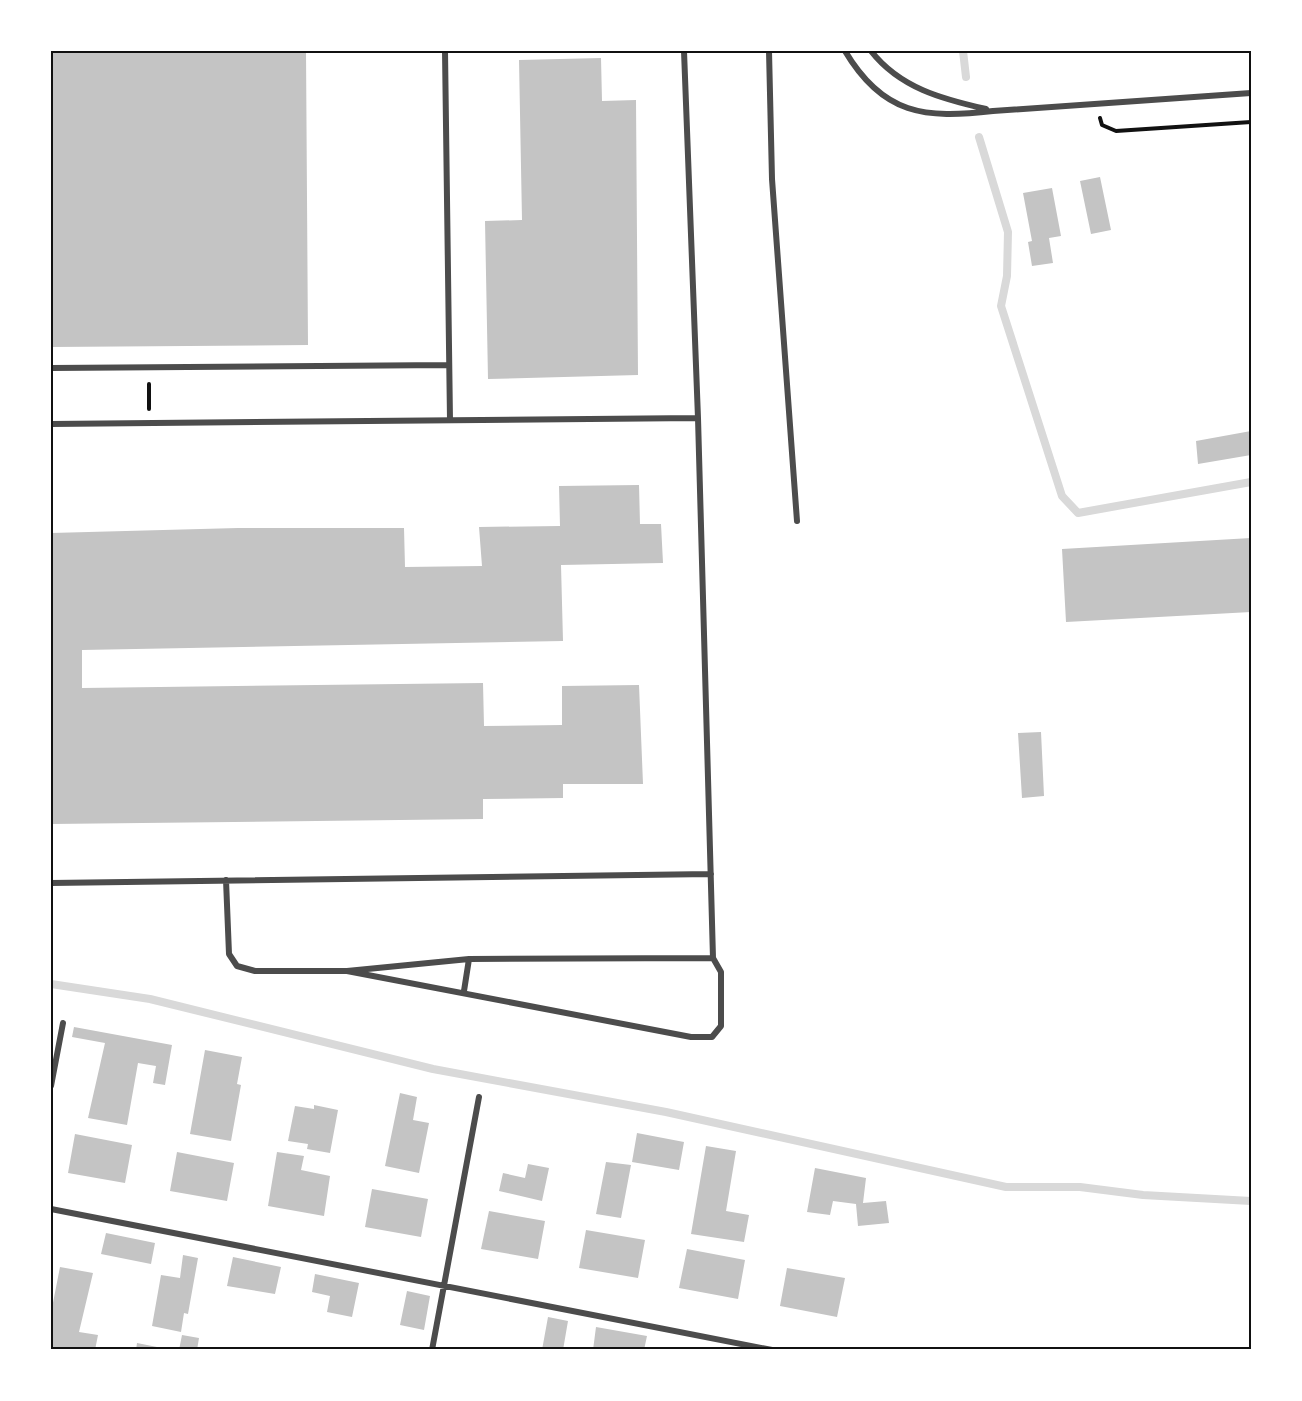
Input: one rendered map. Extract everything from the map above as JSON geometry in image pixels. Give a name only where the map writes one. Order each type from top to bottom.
[{"type":"street","points":[[445,51],[450,420]]},
{"type":"street","points":[[347,970],[691,1037],[712,1036],[721,1026],[721,972],[713,958],[698,418],[684,51]]},
{"type":"street","points":[[769,51],[772,179],[797,521]]},
{"type":"street","points":[[845,51],[865,78],[891,101],[919,112],[950,116],[1251,93]]},
{"type":"street","points":[[871,51],[900,78],[925,92],[993,111]]},
{"type":"street","points":[[51,368],[449,365]]},
{"type":"street","points":[[51,424],[698,418]]},
{"type":"street","points":[[51,883],[711,873]]},
{"type":"street","points":[[226,880],[229,954],[237,966],[255,971],[347,970],[468,960],[713,958]]},
{"type":"street","points":[[464,991],[468,960]]},
{"type":"street","points":[[51,1086],[63,1023]]},
{"type":"street","points":[[432,1350],[479,1097]]},
{"type":"street","points":[[51,1209],[772,1350]]},
{"type":"path","points":[[1096,104],[1102,125],[1116,131],[1251,122]]},
{"type":"path","points":[[148,368],[149,422]]},
{"type":"building","points":[[51,51],[306,51],[308,345],[51,347]]},
{"type":"building","points":[[601,58],[602,101],[636,100],[638,375],[488,379],[485,221],[522,220],[519,60]]},
{"type":"building","points":[[1100,177],[1111,230],[1091,234],[1080,181]]},
{"type":"building","points":[[1052,188],[1061,236],[1049,238],[1053,263],[1032,266],[1028,242],[1032,241],[1023,193]]},
{"type":"building","points":[[1251,431],[1251,455],[1198,464],[1196,441]]},
{"type":"building","points":[[639,485],[640,524],[661,524],[663,563],[561,565],[563,641],[82,650],[82,688],[483,683],[484,726],[562,725],[562,686],[639,685],[643,784],[563,784],[563,798],[483,799],[483,819],[51,824],[51,533],[238,528],[404,528],[405,567],[482,566],[479,527],[560,526],[559,486]]},
{"type":"building","points":[[1251,538],[1251,612],[1066,622],[1062,549]]},
{"type":"building","points":[[1041,732],[1044,796],[1022,798],[1018,733]]},
{"type":"building","points":[[74,1027],[172,1045],[165,1085],[153,1083],[156,1066],[138,1063],[127,1125],[88,1118],[105,1043],[72,1037]]},
{"type":"building","points":[[205,1050],[242,1057],[237,1084],[241,1085],[231,1141],[190,1134]]},
{"type":"building","points":[[400,1093],[417,1097],[413,1120],[429,1123],[419,1173],[385,1166]]},
{"type":"building","points":[[314,1105],[338,1110],[330,1153],[307,1149],[308,1144],[288,1141],[295,1106],[314,1109]]},
{"type":"building","points":[[637,1133],[684,1142],[679,1170],[632,1162]]},
{"type":"building","points":[[75,1134],[132,1145],[125,1183],[68,1173]]},
{"type":"building","points":[[706,1146],[736,1151],[726,1211],[749,1215],[744,1242],[691,1234]]},
{"type":"building","points":[[177,1152],[234,1163],[227,1201],[170,1191]]},
{"type":"building","points":[[277,1152],[304,1156],[301,1170],[330,1176],[324,1216],[268,1206]]},
{"type":"building","points":[[606,1162],[631,1165],[621,1218],[596,1214]]},
{"type":"building","points":[[528,1164],[549,1168],[542,1201],[499,1191],[503,1173],[525,1178]]},
{"type":"building","points":[[815,1168],[866,1178],[863,1203],[886,1201],[889,1223],[858,1226],[856,1204],[833,1201],[830,1215],[807,1212]]},
{"type":"building","points":[[372,1189],[428,1199],[421,1237],[365,1227]]},
{"type":"building","points":[[489,1211],[545,1221],[538,1259],[481,1249]]},
{"type":"building","points":[[586,1230],[645,1240],[638,1278],[579,1268]]},
{"type":"building","points":[[106,1233],[155,1243],[151,1264],[101,1254]]},
{"type":"building","points":[[687,1249],[745,1260],[738,1299],[679,1288]]},
{"type":"building","points":[[183,1255],[198,1258],[188,1314],[184,1313],[181,1332],[152,1326],[161,1275],[180,1278]]},
{"type":"building","points":[[233,1257],[281,1267],[275,1294],[227,1286]]},
{"type":"building","points":[[60,1267],[93,1273],[79,1332],[98,1335],[95,1350],[51,1350],[51,1313]]},
{"type":"building","points":[[787,1268],[845,1278],[837,1317],[780,1306]]},
{"type":"building","points":[[315,1274],[359,1283],[352,1317],[327,1312],[330,1296],[312,1292]]},
{"type":"building","points":[[407,1291],[430,1296],[424,1330],[400,1325]]},
{"type":"building","points":[[548,1317],[568,1321],[563,1350],[542,1350]]},
{"type":"building","points":[[596,1327],[647,1336],[644,1350],[593,1350]]},
{"type":"building","points":[[182,1335],[199,1338],[197,1350],[179,1350]]},
{"type":"building","points":[[137,1343],[167,1349],[167,1350],[136,1350]]},
{"type":"waterway","points":[[963,51],[966,77]]},
{"type":"waterway","points":[[979,137],[1008,232],[1007,276],[1001,306],[1062,496],[1078,513],[1251,482]]},
{"type":"waterway","points":[[51,984],[150,999],[433,1069],[666,1112],[1006,1187],[1080,1187],[1143,1195],[1251,1201]]}]
